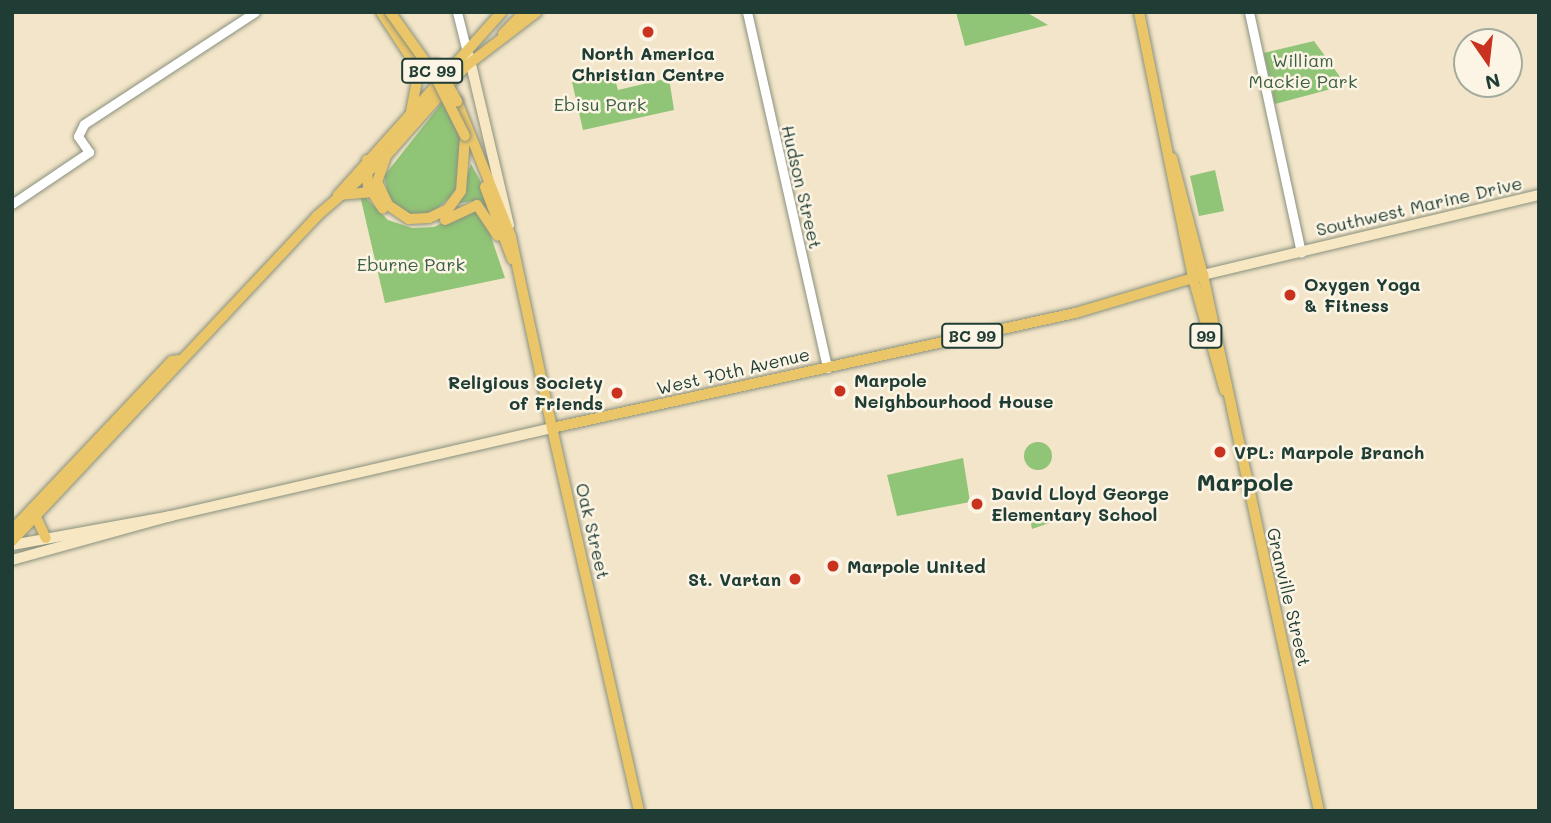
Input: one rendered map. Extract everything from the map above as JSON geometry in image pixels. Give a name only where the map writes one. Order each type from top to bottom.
[{"type":"main road","points":[[381,12],[417,64],[411,112]]},
{"type":"main road","name":"BC 99","points":[[390,12],[427,63],[468,139]]},
{"type":"main road","name":"BC 99","points":[[400,12],[440,70],[468,139]]},
{"type":"main road","points":[[338,195],[386,156],[494,26],[502,12]]},
{"type":"main road","points":[[494,26],[512,12]]},
{"type":"main road","points":[[502,36],[524,12]]},
{"type":"main road","points":[[12,543],[180,360],[338,195],[411,112],[469,57],[537,12]]},
{"type":"main road","name":"Granville Street","points":[[1139,12],[1319,811]]},
{"type":"main road","name":"Oak Street","points":[[469,57],[511,237],[512,259],[639,811]]},
{"type":"main road","points":[[386,156],[377,183],[388,205],[409,219],[429,218],[448,209],[461,191],[468,139]]},
{"type":"main road","name":"Oak Street","points":[[468,139],[498,236],[512,259]]},
{"type":"main road","name":"Oak Street","points":[[468,139],[511,237]]},
{"type":"main road","points":[[367,160],[366,173],[370,192],[387,214],[413,226],[477,205],[498,236]]},
{"type":"main road","points":[[338,195],[370,192]]},
{"type":"main road","name":"Southwest Marine Drive","points":[[1301,252],[1539,195]]},
{"type":"main road","name":"West 70th Avenue","points":[[12,560],[171,516],[1109,304],[1198,276],[1301,252]]},
{"type":"main road","points":[[12,530],[165,368],[180,360]]},
{"type":"main road","name":"West 70th Avenue","points":[[12,543],[171,516]]},
{"type":"main road","points":[[36,517],[46,538]]},
{"type":"street","points":[[12,204],[89,152],[79,130],[255,12]]},
{"type":"street","name":"Oak Street","points":[[457,12],[469,57]]},
{"type":"street","name":"Hudson Street","points":[[747,12],[827,368]]},
{"type":"street","name":"Southwest Marine Drive","points":[[1249,12],[1301,252]]},
{"type":"green space","points":[[956,12],[1026,12],[1048,25],[965,46]]},
{"type":"green space","name":"William Mackie Park","points":[[1314,41],[1346,85],[1275,104],[1264,53]]},
{"type":"green space","name":"Ebisu Park","points":[[613,72],[618,90],[669,78],[674,110],[583,130],[572,82]]},
{"type":"green space","points":[[444,100],[462,143],[458,191],[428,216],[408,215],[390,203],[384,176]]},
{"type":"green space","points":[[471,164],[480,180],[488,208],[472,201],[456,204]]},
{"type":"green space","points":[[1215,170],[1224,211],[1199,216],[1190,176]]},
{"type":"green space","name":"Eburne Park","points":[[359,191],[388,220],[412,228],[434,227],[473,208],[484,216],[505,278],[385,303]]},
{"type":"green space","points":[[1038,442],[1048,446],[1052,456],[1048,466],[1038,470],[1028,466],[1024,456],[1028,446]]},
{"type":"green space","points":[[963,458],[970,502],[897,516],[887,475]]},
{"type":"green space","points":[[1056,511],[1058,520],[1032,529],[1030,518]]},
{"type":"place","name":"North America Christian Centre","points":[[648,32]]},
{"type":"place","name":"Oxygen Yoga & Fitness","points":[[1290,295]]},
{"type":"place","name":"Marpole Neighbourhood House","points":[[840,391]]},
{"type":"place","name":"Religious Society of Friends","points":[[617,393]]},
{"type":"place","name":"VPL: Marpole Branch","points":[[1220,452]]},
{"type":"place","name":"David Lloyd George Elementary School","points":[[977,504]]},
{"type":"place","name":"Marpole United","points":[[833,566]]},
{"type":"place","name":"St. Vartan","points":[[795,579]]},
{"type":"district","name":"Marpole","points":[[1245,482]]}]
